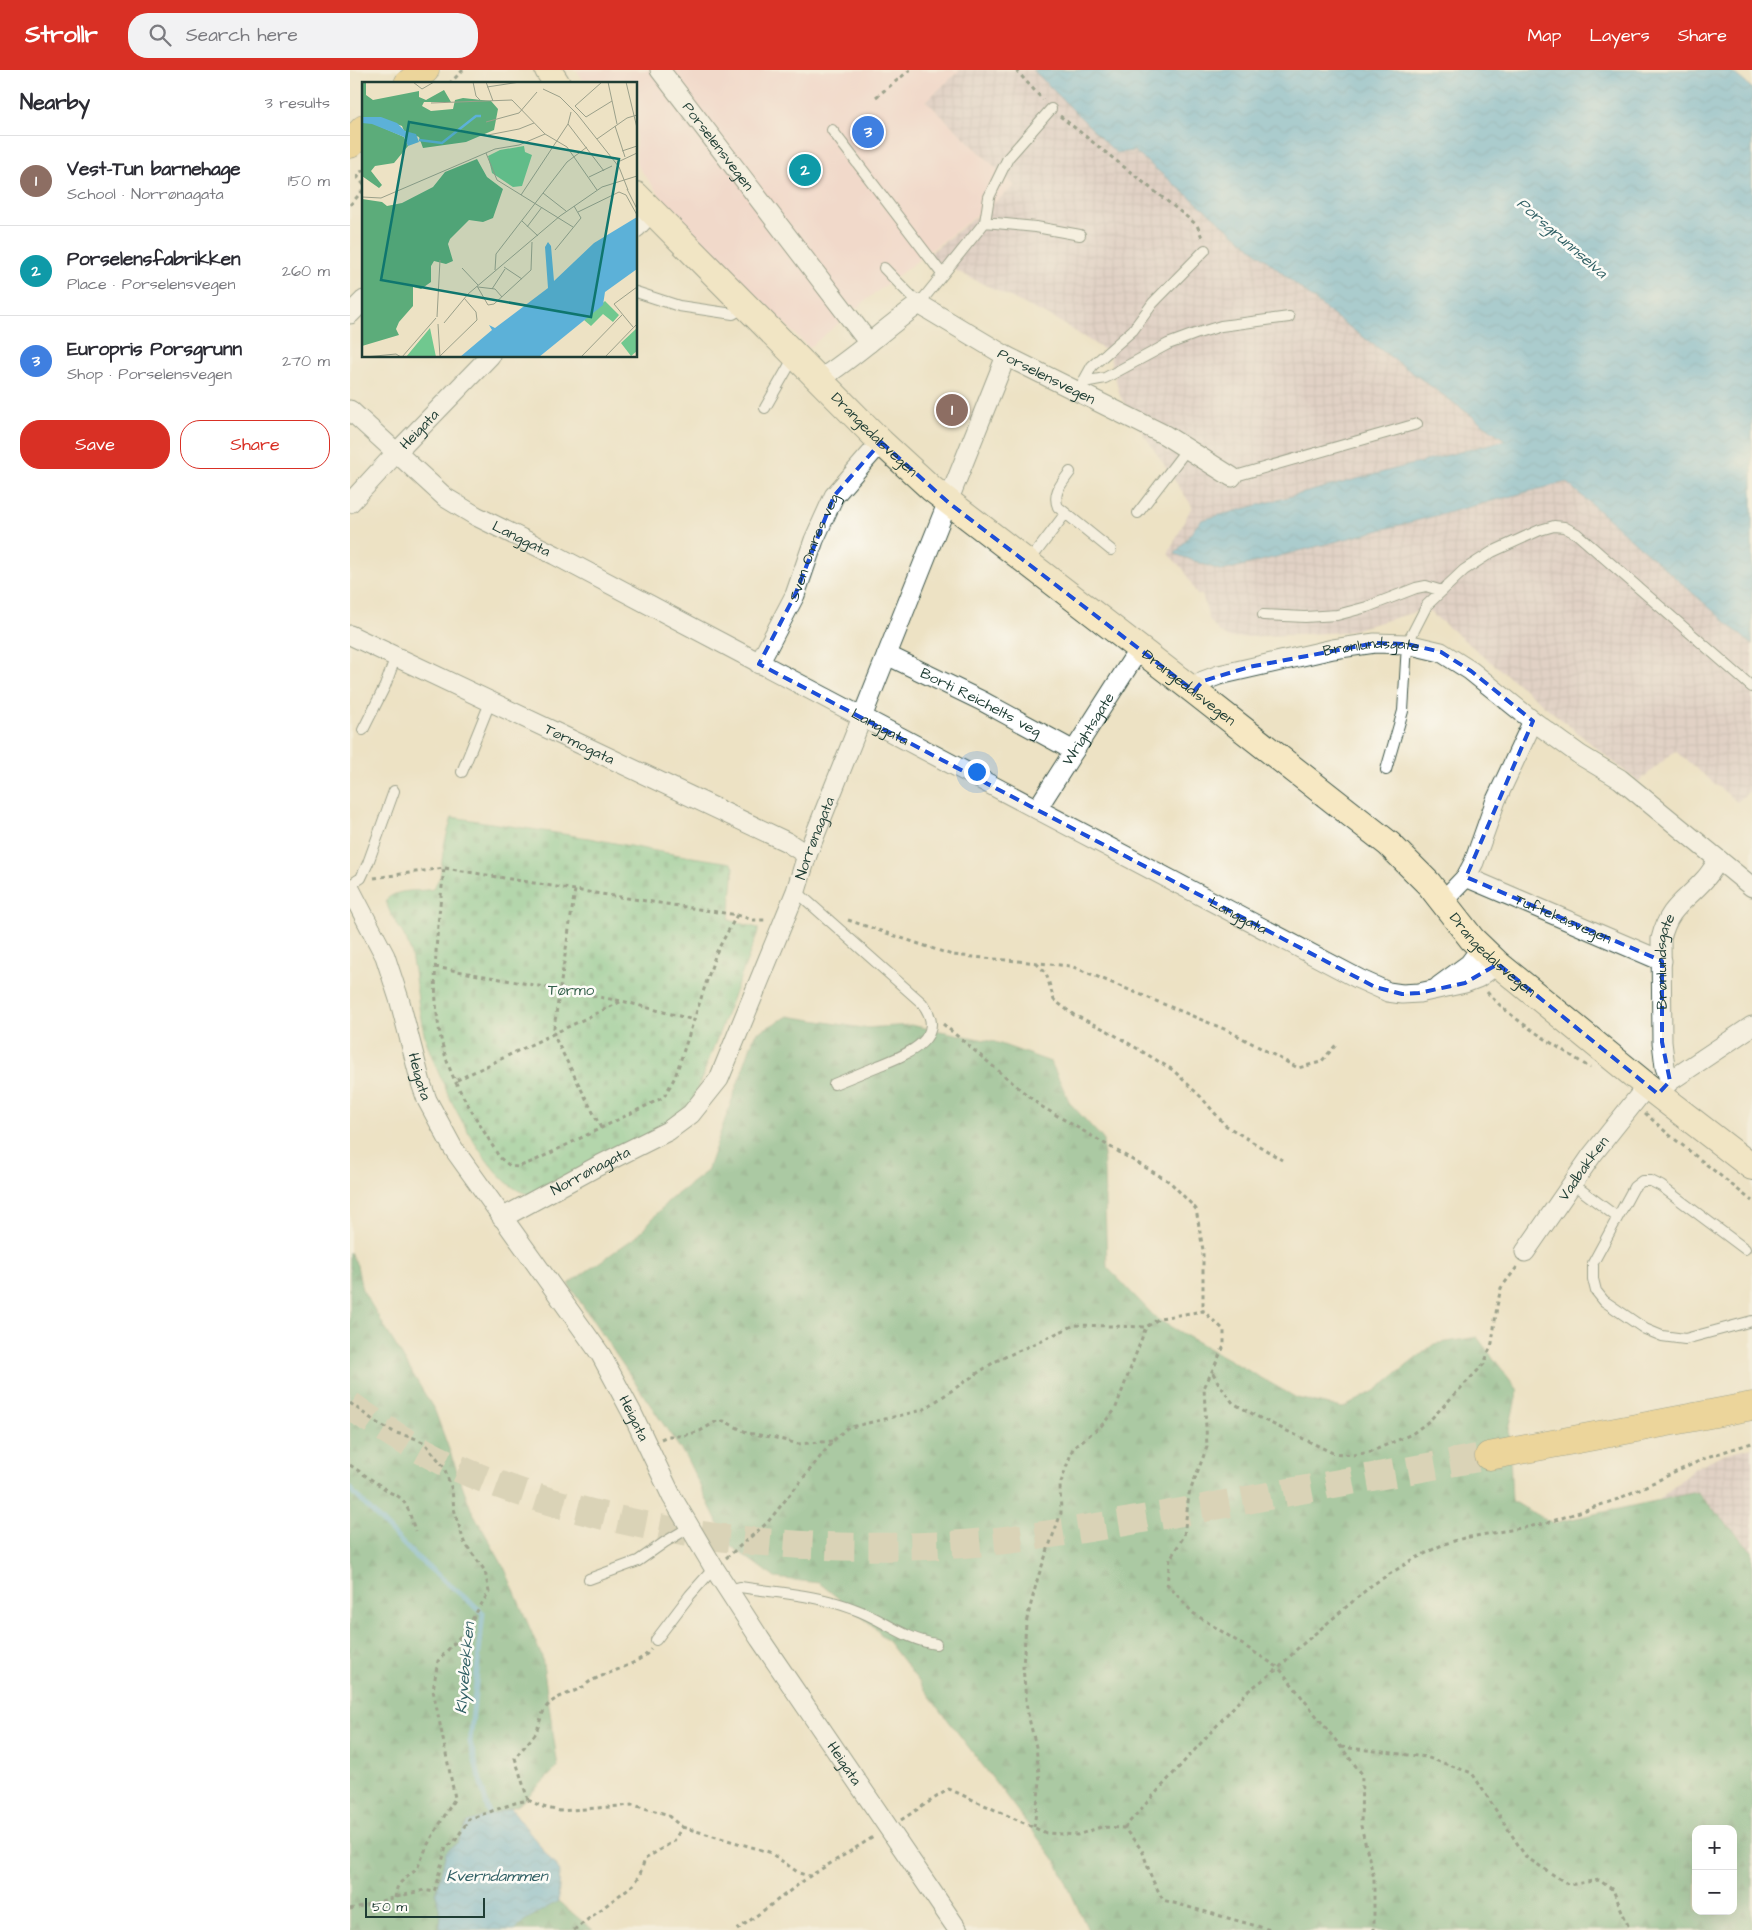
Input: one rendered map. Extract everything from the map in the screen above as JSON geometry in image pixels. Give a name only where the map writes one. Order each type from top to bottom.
[{"type":"main road","points":[[407,82],[415,70]]},
{"type":"main road","points":[[409,82],[425,70]]},
{"type":"main road","points":[[350,144],[362,131]]},
{"type":"main road","points":[[1489,1456],[1752,1406]]},
{"type":"street","points":[[548,70],[556,82]]},
{"type":"street","name":"Porselensvegen","points":[[660,70],[869,343]]},
{"type":"street","name":"Drangedalsvegen","points":[[641,211],[746,306],[796,354],[881,442],[948,503],[1194,691],[1389,844],[1443,901],[1489,956],[1652,1091],[1752,1167]]},
{"type":"street","points":[[350,314],[362,302]]},
{"type":"street","points":[[820,379],[836,369],[919,304]]},
{"type":"street","name":"Porselensvegen","points":[[919,304],[1006,356],[1081,387],[1232,477]]},
{"type":"street","name":"Norrønagata","points":[[502,1218],[596,1167],[668,1131],[691,1114],[719,1079],[796,891],[807,855],[1006,356]]},
{"type":"street","name":"Heigata","points":[[350,504],[396,452],[488,358]]},
{"type":"street","name":"Langgata","points":[[350,410],[428,483],[459,507],[555,555],[759,664],[1375,986],[1388,992],[1402,994],[1419,993],[1465,983],[1478,978],[1489,956]]},
{"type":"street","name":"Sven Omres veg","points":[[759,664],[795,595],[814,540],[834,496],[881,442]]},
{"type":"street","name":"Tørmogata","points":[[350,635],[491,700],[624,766],[787,842],[807,855]]},
{"type":"street","name":"Brønlundsgate","points":[[1194,691],[1203,682],[1219,675],[1249,667],[1375,643],[1407,644],[1441,652],[1464,666],[1580,756],[1620,779],[1752,887]]},
{"type":"street","name":"Wrightsgate","points":[[1037,809],[1139,649]]},
{"type":"street","name":"Borti Reichelts veg","points":[[887,656],[982,701],[1074,751]]},
{"type":"street","points":[[1443,901],[1466,877],[1474,862],[1496,800],[1533,721]]},
{"type":"street","name":"Brønlundsgate","points":[[1652,1091],[1665,1067],[1662,1042],[1661,939],[1664,928],[1673,910],[1705,879],[1719,860]]},
{"type":"street","name":"Tuftekåsvegen","points":[[1466,877],[1662,961]]},
{"type":"street","name":"Heigata","points":[[356,883],[385,956],[400,1002],[415,1065],[427,1100],[453,1148],[601,1355],[647,1443],[672,1497],[714,1568],[760,1639],[958,1930]]},
{"type":"street","points":[[1652,1091],[1752,1026]]},
{"type":"street","name":"Vadbakken","points":[[1525,1252],[1592,1155],[1652,1091]]},
{"type":"lane","points":[[884,268],[919,304],[985,222],[989,197],[1008,158],[1051,109]]},
{"type":"lane","points":[[832,130],[942,274]]},
{"type":"lane","points":[[985,222],[1036,227],[1080,235]]},
{"type":"lane","points":[[1081,387],[1092,366],[1133,330],[1153,303],[1204,250]]},
{"type":"lane","points":[[638,293],[679,306],[733,314],[746,306]]},
{"type":"lane","points":[[1081,387],[1106,378],[1168,344],[1195,334],[1221,326],[1289,318]]},
{"type":"lane","points":[[765,408],[796,354]]},
{"type":"lane","points":[[1232,477],[1417,424]]},
{"type":"lane","points":[[1138,513],[1187,449]]},
{"type":"lane","points":[[1070,472],[1057,490],[1055,500],[1058,507],[1112,550]]},
{"type":"lane","points":[[1028,563],[1065,514]]},
{"type":"lane","points":[[1386,770],[1404,711],[1407,644],[1427,605],[1464,570],[1492,552],[1540,530],[1554,526],[1577,534],[1752,687]]},
{"type":"lane","points":[[1263,615],[1305,617],[1337,615],[1367,608],[1416,588],[1426,586],[1442,591]]},
{"type":"lane","points":[[363,730],[385,686],[396,656]]},
{"type":"lane","points":[[462,772],[491,700]]},
{"type":"lane","points":[[350,885],[356,883],[368,863],[394,791]]},
{"type":"lane","points":[[796,891],[922,1003],[929,1012],[930,1032],[916,1048],[834,1084]]},
{"type":"lane","points":[[1745,1249],[1661,1186],[1651,1181],[1642,1181],[1634,1187],[1617,1217],[1594,1263],[1593,1279],[1596,1291],[1604,1301],[1645,1329],[1662,1336],[1685,1339],[1752,1321]]},
{"type":"lane","points":[[1573,1184],[1617,1217]]},
{"type":"lane","points":[[589,1579],[638,1561],[690,1527]]},
{"type":"lane","points":[[656,1640],[690,1595],[714,1568]]},
{"type":"lane","points":[[729,1590],[740,1587],[833,1602],[856,1609],[910,1638],[936,1644]]},
{"type":"path","points":[[876,97],[910,70]]},
{"type":"path","points":[[1016,70],[1051,109],[1197,224],[1203,236],[1204,250]]},
{"type":"path","points":[[451,82],[461,71]]},
{"type":"path","points":[[362,171],[359,173],[358,178],[362,183]]},
{"type":"path","points":[[350,205],[362,191]]},
{"type":"path","points":[[356,883],[444,868],[737,915],[753,920],[783,920]]},
{"type":"path","points":[[444,868],[435,967],[438,1023],[455,1081],[499,1157],[510,1166],[518,1166],[534,1161],[664,1096],[675,1078],[716,953],[737,915]]},
{"type":"path","points":[[575,890],[553,1034],[601,1128]]},
{"type":"path","points":[[814,909],[952,955],[1071,966],[1229,1030],[1298,1068],[1321,1062],[1336,1045]]},
{"type":"path","points":[[1036,962],[1046,973],[1054,1000],[1074,1016],[1108,1031],[1173,1070],[1201,1097],[1225,1125],[1282,1160]]},
{"type":"path","points":[[435,967],[622,1001],[694,1020]]},
{"type":"path","points":[[1482,986],[1496,1003],[1593,1070]]},
{"type":"path","points":[[455,1081],[622,1001]]},
{"type":"path","points":[[929,1012],[1040,1105],[1170,1182],[1196,1209],[1203,1250],[1203,1311],[1224,1330],[1224,1346],[1204,1388],[1207,1447],[1190,1494],[1184,1536],[1170,1559],[1167,1584],[1193,1613],[1279,1668],[1362,1774],[1361,1826],[1374,1878],[1374,1930]]},
{"type":"path","points":[[1652,1091],[1667,1133],[1752,1201]]},
{"type":"path","points":[[1213,1372],[1219,1384],[1234,1403],[1260,1418],[1333,1453],[1353,1455],[1370,1452],[1412,1434],[1484,1364],[1492,1343],[1497,1306],[1502,1288],[1525,1252]]},
{"type":"path","points":[[1034,1828],[1040,1782],[1036,1747],[1027,1710],[1023,1667],[1026,1623],[1038,1577],[1061,1513],[1060,1485],[1073,1448],[1101,1426],[1115,1410],[1146,1328],[1160,1318],[1203,1311]]},
{"type":"path","points":[[714,1568],[767,1523],[833,1441],[848,1428],[923,1410],[994,1362],[1074,1325],[1146,1328]]},
{"type":"path","points":[[350,1403],[377,1423],[396,1433],[414,1438],[425,1444],[444,1467],[452,1490],[454,1509],[464,1542],[485,1571],[489,1592],[464,1631],[438,1661],[433,1690],[455,1798],[428,1844],[417,1869],[401,1882],[397,1888],[395,1898]]},
{"type":"path","points":[[647,1443],[668,1436],[683,1436],[700,1431],[718,1421],[724,1421],[748,1433],[798,1444],[833,1441]]},
{"type":"path","points":[[1124,1828],[1248,1691],[1279,1668],[1297,1649],[1372,1584],[1412,1560],[1444,1544],[1464,1538],[1544,1524],[1618,1499],[1710,1456],[1752,1443]]},
{"type":"path","points":[[350,1465],[391,1493],[398,1495],[406,1503],[415,1531]]},
{"type":"path","points":[[528,1800],[515,1758],[535,1733],[540,1718],[548,1705],[590,1682],[622,1669],[648,1653],[656,1640]]},
{"type":"path","points":[[1341,1747],[1426,1757],[1472,1773],[1526,1857],[1569,1885],[1598,1880],[1613,1890],[1630,1930]]},
{"type":"path","points":[[737,1930],[810,1876],[949,1789],[1046,1833],[1077,1835],[1101,1827],[1124,1828],[1142,1850],[1152,1879],[1163,1900],[1271,1930]]},
{"type":"path","points":[[350,1909],[424,1890],[434,1892],[446,1847],[455,1841],[469,1819],[528,1800],[543,1808],[560,1811],[633,1805],[666,1814],[682,1827],[769,1852],[799,1873],[810,1876]]},
{"type":"path","points":[[574,1930],[634,1884],[639,1877],[645,1859],[674,1841],[682,1827]]},
{"type":"highlighted area","points":[[881,442],[949,503],[1194,691],[1203,681],[1249,667],[1375,643],[1407,644],[1441,652],[1471,671],[1533,721],[1466,877],[1662,961],[1662,1042],[1670,1081],[1658,1094],[1498,964],[1465,983],[1419,993],[1402,994],[1375,987],[759,664],[795,595],[834,496]]},
{"type":"shaded area","points":[[577,70],[960,70],[926,101],[1015,186],[870,297],[809,348],[671,210],[638,167],[638,82],[583,82]]},
{"type":"shaded area","points":[[960,70],[1033,70],[1116,152],[1134,151],[1334,316],[1506,440],[1493,443],[1566,482],[1752,645],[1752,789],[1737,802],[1675,751],[1638,782],[1426,609],[1346,632],[1228,638],[1218,631],[1209,619],[1202,594],[1197,595],[1184,570],[1168,554],[1192,506],[1120,396],[1109,353],[1057,320],[926,256],[1015,186],[926,101]]},
{"type":"shaded area","points":[[1752,1447],[1752,1551],[1697,1492],[1657,1501],[1695,1468],[1723,1454]]},
{"type":"green space","name":"Tørmo","points":[[452,817],[589,838],[731,863],[734,867],[729,920],[758,928],[691,1106],[670,1133],[529,1194],[513,1187],[497,1172],[481,1152],[452,1102],[425,1037],[409,947],[390,913],[386,900],[402,892],[433,889],[440,877],[444,845]]},
{"type":"green space","points":[[788,1016],[863,1028],[911,1025],[995,1042],[1051,1062],[1070,1103],[1103,1139],[1107,1267],[1157,1319],[1297,1398],[1343,1408],[1376,1390],[1434,1344],[1477,1337],[1518,1390],[1509,1429],[1512,1501],[1553,1523],[1697,1492],[1752,1551],[1752,1930],[1088,1930],[1057,1863],[890,1644],[872,1625],[819,1583],[775,1578],[728,1544],[687,1459],[568,1284],[637,1236],[668,1201],[707,1171],[755,1034]]},
{"type":"green space","points":[[350,1252],[357,1265],[362,1289],[435,1411],[471,1509],[505,1569],[542,1657],[558,1767],[519,1805],[468,1822],[457,1843],[446,1852],[436,1894],[441,1918],[439,1930],[350,1930]]},
{"type":"green space","points":[[558,1901],[593,1930],[515,1930],[524,1921]]},
{"type":"water","name":"Porsgrunnselva","points":[[1033,70],[1730,70],[1752,88],[1752,645],[1566,482],[1222,571],[1175,554],[1201,520],[1505,440],[1334,316],[1134,151],[1116,153]]},
{"type":"water","name":"Kverndammen","points":[[511,1808],[560,1872],[558,1901],[524,1921],[515,1930],[439,1930],[441,1918],[436,1894],[446,1852],[457,1843],[468,1822]]},
{"type":"waterway","name":"Klyvebekken","points":[[350,1489],[414,1555],[483,1613],[470,1742],[489,1814]]},
{"type":"tunnel","points":[[350,1405],[408,1443],[437,1458],[498,1484],[562,1505],[639,1524],[682,1532],[770,1543],[859,1547],[980,1543],[1044,1535],[1489,1456]]},
{"type":"place","name":"Europris Porsgrunn","points":[[868,132]]},
{"type":"place","name":"Porselensfabrikken","points":[[805,170]]},
{"type":"place","name":"Vest-Tun barnehage","points":[[952,410]]}]
